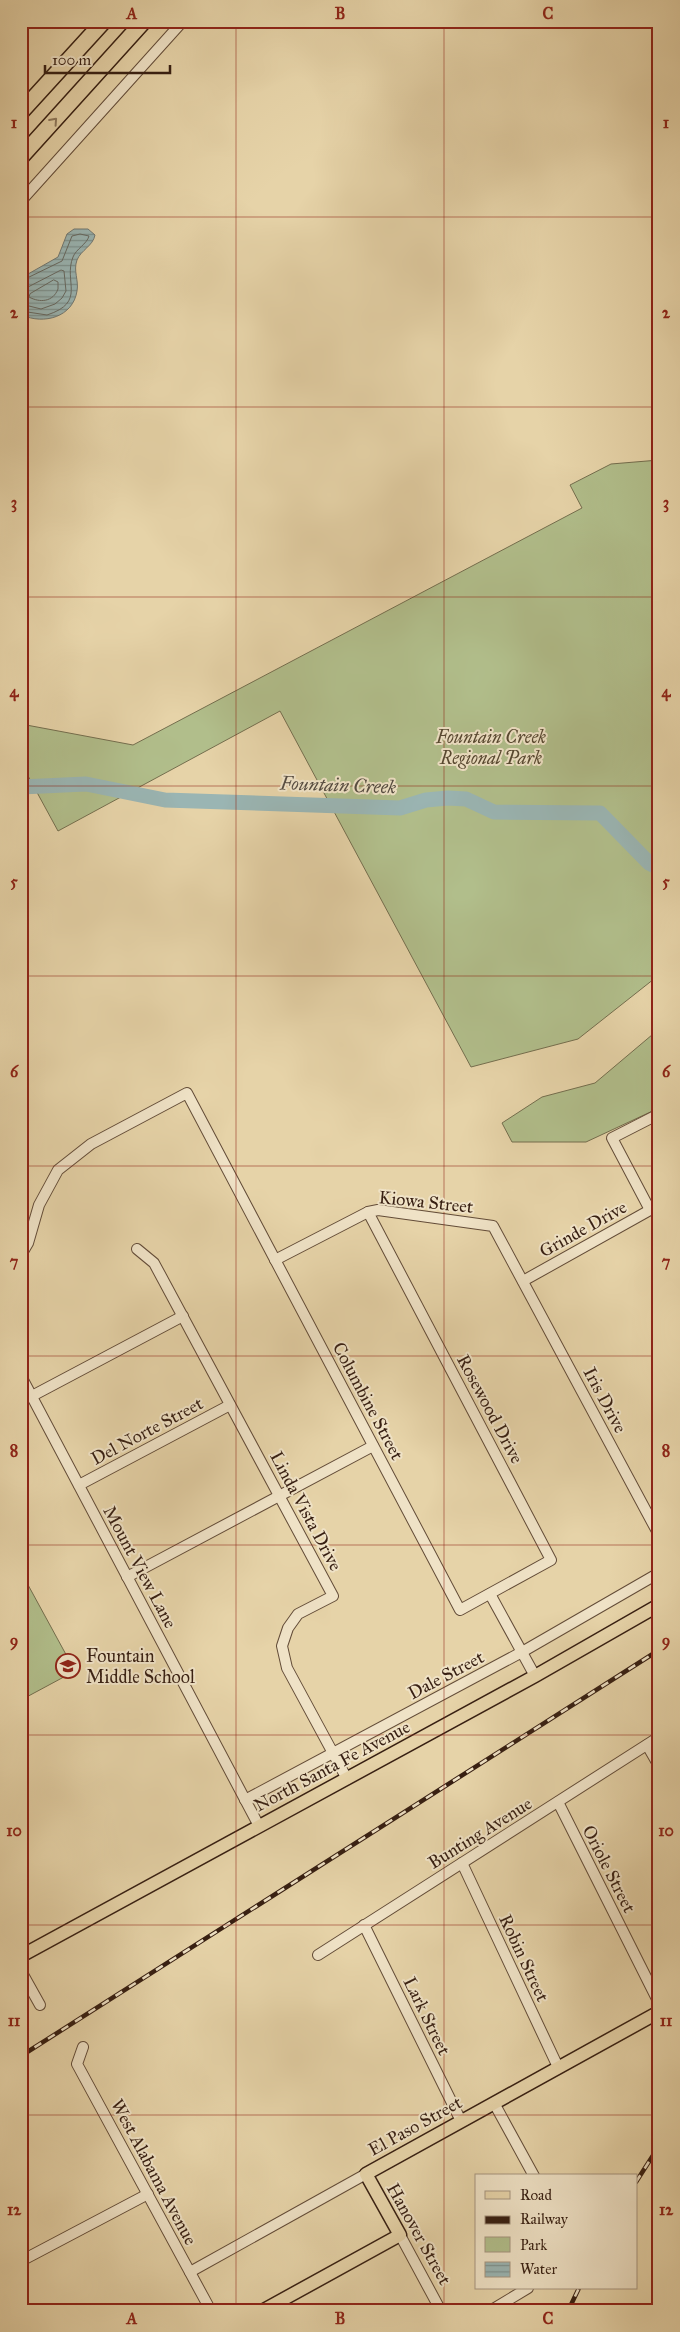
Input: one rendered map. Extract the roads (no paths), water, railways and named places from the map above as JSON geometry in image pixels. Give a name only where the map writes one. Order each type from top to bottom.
[{"type":"highway","points":[[21,112],[104,21]]},
{"type":"highway","points":[[21,157],[144,21]]},
{"type":"main road","name":"North Santa Fe Avenue","points":[[21,1956],[535,1676],[659,1605]]},
{"type":"main road","name":"El Paso Street","points":[[366,2174],[659,2012]]},
{"type":"main road","name":"Hanover Street","points":[[366,2174],[400,2235]]},
{"type":"main road","points":[[262,2311],[400,2235]]},
{"type":"street","points":[[21,201],[182,21]]},
{"type":"street","name":"Columbine Street","points":[[21,1254],[28,1243],[39,1205],[58,1170],[91,1144],[186,1093],[460,1610],[490,1594]]},
{"type":"street","points":[[654,1207],[612,1138],[659,1114]]},
{"type":"street","name":"Grinde Drive","points":[[523,1281],[654,1207]]},
{"type":"street","name":"Kiowa Street","points":[[275,1260],[368,1212],[378,1210],[493,1226],[523,1281]]},
{"type":"street","name":"Rosewood Drive","points":[[368,1212],[551,1560],[490,1594]]},
{"type":"street","name":"Linda Vista Drive","points":[[137,1249],[154,1263],[333,1596],[298,1614],[288,1628],[282,1646],[287,1668],[347,1779]]},
{"type":"street","name":"Iris Drive","points":[[523,1281],[659,1535]]},
{"type":"street","points":[[32,1396],[183,1316]]},
{"type":"street","name":"Mount View Lane","points":[[21,1376],[259,1826]]},
{"type":"street","name":"Del Norte Street","points":[[79,1485],[230,1405]]},
{"type":"street","points":[[127,1577],[373,1446]]},
{"type":"street","name":"Dale Street","points":[[245,1800],[522,1652],[659,1573]]},
{"type":"street","points":[[490,1594],[535,1676]]},
{"type":"street","name":"Bunting Avenue","points":[[318,1955],[659,1737]]},
{"type":"street","points":[[647,1744],[659,1766]]},
{"type":"street","name":"Oriole Street","points":[[558,1802],[659,2003]]},
{"type":"street","name":"Robin Street","points":[[462,1863],[558,2067]]},
{"type":"street","name":"Lark Street","points":[[364,1925],[461,2121]]},
{"type":"street","points":[[21,1971],[40,2005]]},
{"type":"street","name":"West Alabama Avenue","points":[[83,2047],[77,2064],[211,2311]]},
{"type":"street","points":[[494,2103],[533,2174]]},
{"type":"street","name":"El Paso Street","points":[[190,2272],[366,2174]]},
{"type":"street","points":[[21,2261],[148,2194]]},
{"type":"street","name":"Hanover Street","points":[[400,2235],[441,2311]]},
{"type":"street","points":[[490,2311],[525,2290]]},
{"type":"water","points":[[74,229],[88,229],[95,235],[92,242],[77,260],[77,291],[70,307],[64,313],[48,319],[31,318],[22,315],[21,278],[58,257],[67,234]]},
{"type":"waterway","name":"Fountain Creek","points":[[21,787],[86,784],[165,800],[400,808],[426,800],[448,798],[466,799],[494,812],[600,813],[649,863],[659,868]]},
{"type":"waterway","points":[[659,2244],[659,2263]]},
{"type":"railway","points":[[21,2056],[659,1650]]},
{"type":"railway","points":[[638,2179],[659,2146]]},
{"type":"railway","points":[[568,2311],[578,2290]]},
{"type":"place","name":"Fountain Middle School","points":[[68,1666]]},
{"type":"park label","name":"Fountain Creek Regional Park","points":[[491,748]]}]
